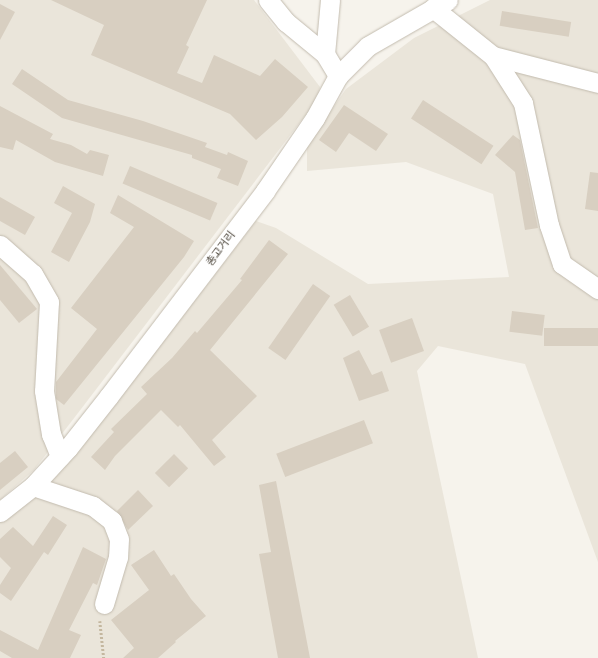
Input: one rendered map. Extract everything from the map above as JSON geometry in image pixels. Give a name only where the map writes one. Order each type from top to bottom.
[{"type":"street","points":[[268,0],[286,22],[325,54],[338,76]]},
{"type":"street","points":[[325,54],[330,0]]},
{"type":"street","points":[[441,4],[493,56],[523,103],[549,225],[562,264],[598,288]]},
{"type":"street","name":"총고거리","points":[[0,512],[33,486],[60,456],[114,390],[265,191],[315,118],[338,76],[368,46],[441,4]]},
{"type":"street","points":[[493,56],[598,84]]},
{"type":"street","points":[[0,245],[33,274],[49,302],[44,391],[51,434],[60,456]]},
{"type":"street","points":[[33,486],[93,506],[112,521],[118,539],[118,557],[104,604]]},
{"type":"path","points":[[104,604],[99,627],[104,658]]},
{"type":"shaded area","points":[[0,0],[254,0],[320,87],[317,100],[34,470],[0,500]]},
{"type":"shaded area","points":[[490,0],[598,0],[598,562],[525,364],[438,346],[417,371],[478,658],[0,658],[0,522],[62,467],[120,398],[256,221],[276,228],[368,284],[509,277],[493,194],[406,162],[307,171],[307,145],[346,89],[414,38]]},
{"type":"building","points":[[51,0],[207,0],[186,45],[189,47],[177,73],[202,83],[214,55],[260,76],[275,59],[308,87],[282,117],[256,140],[230,114],[91,55],[104,25]]},
{"type":"building","points":[[0,4],[15,12],[0,40]]},
{"type":"building","points":[[502,11],[571,22],[569,37],[500,26]]},
{"type":"building","points":[[22,69],[68,100],[143,121],[207,143],[205,147],[227,155],[228,152],[248,161],[238,186],[217,178],[221,169],[192,158],[192,155],[62,118],[12,84]]},
{"type":"building","points":[[423,100],[493,146],[481,164],[411,118]]},
{"type":"building","points":[[344,105],[388,134],[376,151],[349,133],[336,152],[319,140]]},
{"type":"building","points":[[0,106],[53,134],[50,139],[71,145],[87,154],[90,150],[109,155],[103,176],[55,162],[16,140],[13,150],[0,147]]},
{"type":"building","points":[[513,135],[520,140],[538,228],[525,230],[515,172],[495,155]]},
{"type":"building","points":[[130,166],[217,203],[210,221],[123,183]]},
{"type":"building","points":[[590,172],[598,173],[598,211],[585,209]]},
{"type":"building","points":[[63,186],[95,204],[90,222],[69,262],[51,252],[72,213],[54,203]]},
{"type":"building","points":[[118,195],[194,241],[184,257],[64,405],[56,399],[56,382],[97,329],[71,308],[134,227],[110,213]]},
{"type":"building","points":[[0,197],[35,217],[25,235],[0,221]]},
{"type":"building","points":[[269,240],[288,254],[210,350],[257,396],[212,440],[226,457],[214,466],[180,425],[178,427],[161,410],[115,456],[105,470],[91,457],[114,432],[111,429],[147,394],[141,387],[172,358],[195,331],[197,333],[242,280],[240,279]]},
{"type":"building","points":[[0,265],[37,309],[19,323],[0,300]]},
{"type":"building","points":[[313,284],[330,296],[285,360],[268,348]]},
{"type":"building","points":[[350,295],[369,327],[353,337],[334,305]]},
{"type":"building","points":[[512,311],[545,315],[542,336],[509,332]]},
{"type":"building","points":[[412,318],[424,351],[391,363],[379,330]]},
{"type":"building","points":[[544,328],[598,328],[598,346],[544,346]]},
{"type":"building","points":[[359,350],[372,375],[382,371],[389,391],[359,401],[343,358]]},
{"type":"building","points":[[364,420],[373,443],[285,477],[276,454]]},
{"type":"building","points":[[15,451],[28,467],[0,490],[0,463]]},
{"type":"building","points":[[174,454],[188,468],[169,487],[155,473]]},
{"type":"building","points":[[276,481],[310,658],[278,658],[259,554],[271,552],[259,485]]},
{"type":"building","points":[[138,490],[153,506],[128,530],[117,511]]},
{"type":"building","points":[[53,516],[67,525],[48,555],[44,552],[11,601],[0,593],[0,585],[11,568],[0,557],[0,539],[13,527],[33,546]]},
{"type":"building","points":[[83,547],[106,559],[97,585],[93,583],[69,630],[81,635],[70,658],[12,658],[0,651],[0,630],[38,650]]},
{"type":"building","points":[[154,550],[171,576],[174,574],[191,599],[206,616],[175,641],[176,642],[158,658],[123,658],[134,648],[111,620],[149,590],[131,565]]}]
